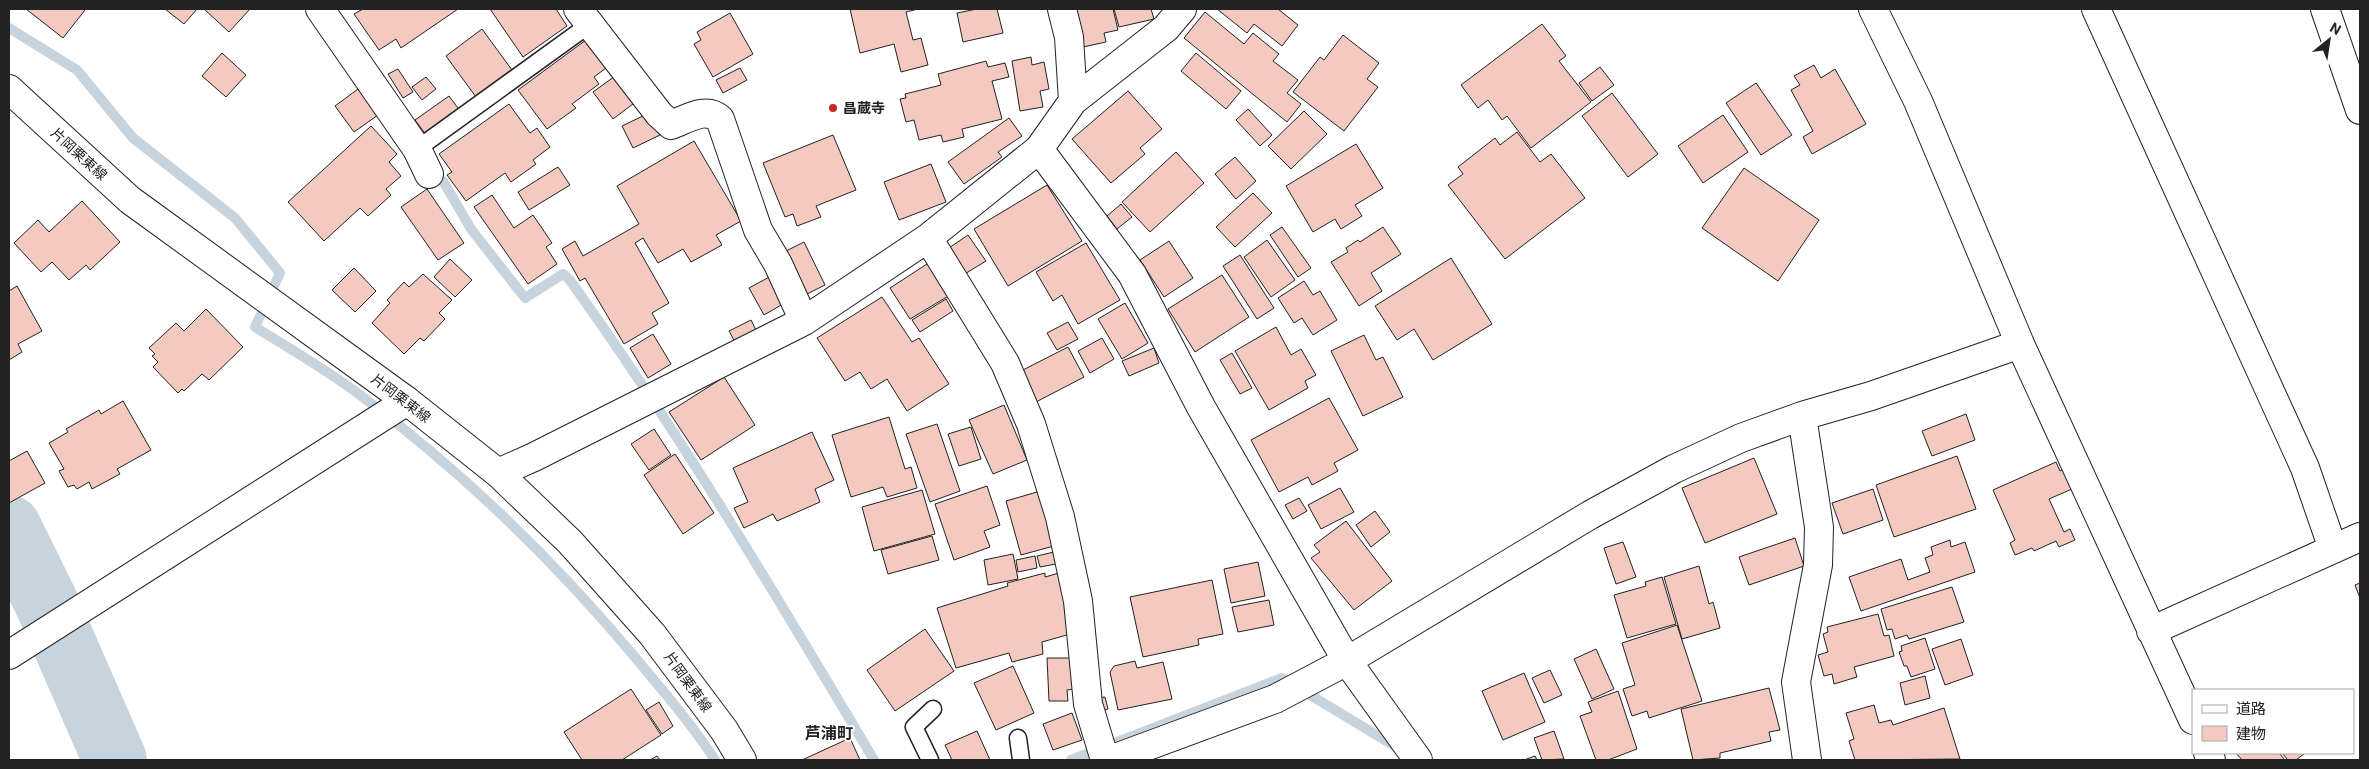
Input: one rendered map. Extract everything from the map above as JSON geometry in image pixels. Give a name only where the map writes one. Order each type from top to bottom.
[{"type":"street","points":[[320,9],[417,149],[429,174]]},
{"type":"street","points":[[1062,9],[1069,37],[1073,101]]},
{"type":"street","points":[[498,473],[674,387],[804,320],[928,238],[1039,150],[1073,101],[1166,28],[1182,9]]},
{"type":"street","points":[[1873,9],[1918,101],[2020,344],[2192,718]]},
{"type":"street","points":[[2096,9],[2305,468],[2333,548]]},
{"type":"street","points":[[2325,9],[2360,110]]},
{"type":"street","points":[[584,16],[659,114],[671,125],[706,112],[714,113],[720,119],[758,230],[778,264],[804,320]]},
{"type":"street","name":"片岡栗東線","points":[[9,88],[130,200],[407,401],[498,473],[570,542],[652,634],[724,730],[742,760]]},
{"type":"street","points":[[1039,150],[1132,274],[1201,407],[1347,661],[1418,760]]},
{"type":"street","points":[[928,238],[1004,363],[1030,424],[1060,516],[1078,601],[1088,704],[1106,760],[1275,699],[1347,661],[1590,514],[1674,469],[1741,438],[1802,416],[1871,396],[2020,344]]},
{"type":"street","points":[[9,655],[407,401]]},
{"type":"street","points":[[1802,416],[1819,527],[1818,565],[1796,682],[1807,760]]},
{"type":"street","points":[[2152,631],[2360,537]]},
{"type":"lane","points":[[417,149],[584,16]]},
{"type":"lane","points":[[930,760],[914,727],[933,710]]},
{"type":"lane","points":[[1018,738],[1021,757]]},
{"type":"building","points":[[26,9],[83,9],[85,10],[63,38]]},
{"type":"building","points":[[165,9],[197,9],[184,24]]},
{"type":"building","points":[[204,9],[250,9],[229,32]]},
{"type":"building","points":[[363,9],[458,9],[401,48],[396,39],[379,50],[354,14]]},
{"type":"building","points":[[490,9],[556,9],[567,26],[523,57]]},
{"type":"building","points":[[850,9],[918,9],[906,12],[913,40],[921,38],[928,65],[901,72],[894,44],[860,53]]},
{"type":"building","points":[[977,9],[997,9],[1003,33],[963,42],[957,13]]},
{"type":"building","points":[[1075,9],[1113,9],[1118,30],[1104,33],[1106,42],[1083,47]]},
{"type":"building","points":[[1114,9],[1151,9],[1154,19],[1119,27]]},
{"type":"building","points":[[1217,9],[1278,9],[1298,25],[1282,46],[1254,24],[1247,33]]},
{"type":"building","points":[[1205,12],[1244,44],[1253,33],[1279,54],[1273,61],[1298,80],[1287,93],[1301,104],[1287,122],[1184,38]]},
{"type":"building","points":[[730,13],[753,54],[713,77],[694,44],[701,40],[697,32]]},
{"type":"building","points":[[1542,24],[1566,56],[1559,61],[1591,102],[1531,148],[1507,116],[1502,120],[1488,100],[1478,108],[1461,85]]},
{"type":"building","points":[[482,29],[512,70],[476,97],[446,56]]},
{"type":"building","points":[[1343,35],[1379,63],[1367,79],[1378,87],[1344,131],[1293,92],[1320,57],[1324,60]]},
{"type":"building","points":[[590,37],[610,65],[594,77],[599,84],[572,104],[576,108],[547,129],[518,90]]},
{"type":"building","points":[[222,53],[246,75],[226,97],[202,76]]},
{"type":"building","points":[[1196,53],[1241,91],[1226,109],[1181,71]]},
{"type":"building","points":[[1031,57],[1032,65],[1044,62],[1049,89],[1040,91],[1043,107],[1020,111],[1012,61]]},
{"type":"building","points":[[986,61],[988,67],[1005,63],[1009,77],[992,81],[1002,119],[962,129],[964,137],[943,142],[941,135],[919,140],[914,120],[906,122],[900,99],[906,98],[905,94],[941,85],[938,74]]},
{"type":"building","points":[[1814,65],[1821,78],[1835,69],[1866,124],[1812,154],[1803,137],[1813,131],[1791,90],[1800,85],[1794,76]]},
{"type":"building","points":[[1600,67],[1614,85],[1592,101],[1579,83]]},
{"type":"building","points":[[740,68],[747,80],[723,93],[716,80]]},
{"type":"building","points":[[398,69],[413,92],[403,98],[388,74]]},
{"type":"building","points":[[618,74],[637,101],[613,119],[593,92]]},
{"type":"building","points":[[426,77],[436,89],[422,100],[412,87]]},
{"type":"building","points":[[1756,83],[1792,135],[1761,155],[1726,103]]},
{"type":"building","points":[[358,89],[378,115],[354,132],[335,106]]},
{"type":"building","points":[[1128,91],[1162,129],[1140,148],[1145,154],[1111,183],[1072,139]]},
{"type":"building","points":[[1612,93],[1658,154],[1628,177],[1582,116]]},
{"type":"building","points":[[449,96],[461,112],[427,136],[415,120]]},
{"type":"building","points":[[509,104],[530,133],[537,128],[550,147],[533,160],[536,164],[511,182],[505,173],[466,201],[447,175],[452,172],[439,154]]},
{"type":"building","points":[[1248,109],[1272,135],[1260,146],[1236,120]]},
{"type":"building","points":[[1304,111],[1327,134],[1291,169],[1268,146]]},
{"type":"building","points":[[649,113],[660,135],[633,148],[622,126]]},
{"type":"building","points":[[1723,115],[1748,152],[1703,183],[1678,146]]},
{"type":"building","points":[[1009,118],[1022,136],[998,152],[1002,157],[964,184],[948,162]]},
{"type":"building","points":[[371,126],[397,154],[389,162],[401,176],[386,189],[391,195],[368,216],[360,208],[324,241],[288,202]]},
{"type":"building","points":[[1517,132],[1540,162],[1551,154],[1585,198],[1505,259],[1448,185],[1463,174],[1458,167],[1495,138],[1500,145]]},
{"type":"building","points":[[833,135],[856,190],[816,206],[821,217],[797,226],[793,214],[785,217],[763,163]]},
{"type":"building","points":[[694,141],[741,221],[716,235],[722,245],[691,262],[683,249],[658,263],[643,238],[635,243],[669,303],[652,313],[658,324],[624,344],[585,278],[580,281],[562,249],[575,241],[583,256],[639,224],[617,186]]},
{"type":"building","points":[[1356,144],[1383,188],[1355,205],[1362,216],[1341,229],[1335,219],[1313,232],[1286,186]]},
{"type":"building","points":[[1176,152],[1204,183],[1150,232],[1122,202]]},
{"type":"building","points":[[1235,157],[1256,181],[1236,199],[1215,174]]},
{"type":"building","points":[[931,164],[946,202],[899,220],[884,182]]},
{"type":"building","points":[[558,167],[570,185],[529,210],[518,192]]},
{"type":"building","points":[[1744,168],[1819,220],[1778,281],[1702,228]]},
{"type":"building","points":[[1047,185],[1082,241],[1008,286],[974,229]]},
{"type":"building","points":[[427,189],[464,243],[438,260],[401,207]]},
{"type":"building","points":[[1253,193],[1272,213],[1235,247],[1216,227]]},
{"type":"building","points":[[492,195],[514,228],[533,215],[552,243],[546,247],[557,264],[528,284],[474,207]]},
{"type":"building","points":[[82,201],[120,242],[90,270],[86,265],[69,280],[52,262],[41,272],[14,243],[38,220],[49,232]]},
{"type":"building","points":[[1121,204],[1132,217],[1117,229],[1107,216]]},
{"type":"building","points":[[1282,227],[1311,268],[1298,277],[1270,235]]},
{"type":"building","points":[[1383,227],[1401,254],[1371,273],[1382,291],[1359,306],[1331,262],[1348,252],[1346,248],[1358,240],[1360,242]]},
{"type":"building","points":[[968,235],[986,261],[963,275],[946,250]]},
{"type":"building","points":[[1267,240],[1295,280],[1271,297],[1244,257]]},
{"type":"building","points":[[1169,241],[1193,278],[1164,297],[1140,260]]},
{"type":"building","points":[[804,242],[825,285],[805,295],[784,252]]},
{"type":"building","points":[[1086,243],[1120,300],[1078,324],[1062,295],[1053,301],[1036,272]]},
{"type":"building","points":[[1240,255],[1274,308],[1257,319],[1223,266]]},
{"type":"building","points":[[1451,258],[1492,324],[1433,360],[1414,329],[1397,340],[1375,306]]},
{"type":"building","points":[[450,259],[472,280],[455,297],[434,277]]},
{"type":"building","points":[[930,262],[950,295],[910,319],[890,288]]},
{"type":"building","points":[[354,268],[376,291],[355,312],[332,290]]},
{"type":"building","points":[[423,274],[452,300],[439,313],[445,319],[424,341],[420,338],[404,354],[372,323],[390,303],[387,300],[404,282],[409,287]]},
{"type":"building","points":[[773,275],[788,301],[764,315],[749,288]]},
{"type":"building","points":[[1222,275],[1249,317],[1195,352],[1168,309]]},
{"type":"building","points":[[1304,281],[1313,295],[1320,291],[1337,320],[1313,335],[1302,318],[1294,323],[1278,298]]},
{"type":"building","points":[[17,286],[42,331],[18,344],[22,352],[9,360],[9,291]]},
{"type":"building","points":[[882,297],[912,342],[919,338],[949,384],[907,411],[887,379],[871,389],[860,372],[845,381],[817,338]]},
{"type":"building","points":[[946,299],[953,311],[920,332],[912,320]]},
{"type":"building","points":[[1125,303],[1148,343],[1122,359],[1098,319]]},
{"type":"building","points":[[206,309],[243,347],[209,380],[202,374],[184,391],[182,389],[178,393],[153,367],[158,362],[152,356],[155,354],[149,348],[176,323],[184,331]]},
{"type":"building","points":[[751,320],[756,330],[735,342],[729,331]]},
{"type":"building","points":[[1068,322],[1078,339],[1057,350],[1047,333]]},
{"type":"building","points":[[1276,327],[1291,355],[1301,349],[1316,375],[1305,381],[1308,388],[1269,410],[1235,351]]},
{"type":"building","points":[[653,334],[671,364],[648,378],[630,348]]},
{"type":"building","points":[[1364,335],[1376,360],[1383,357],[1403,397],[1363,416],[1331,351]]},
{"type":"building","points":[[1102,338],[1114,359],[1090,373],[1078,351]]},
{"type":"building","points":[[1068,347],[1084,377],[1036,402],[1019,372]]},
{"type":"building","points":[[1154,348],[1159,363],[1129,376],[1122,361]]},
{"type":"building","points":[[1232,353],[1252,388],[1240,394],[1220,360]]},
{"type":"building","points":[[724,377],[755,425],[701,460],[669,412]]},
{"type":"building","points":[[1329,398],[1358,450],[1334,463],[1338,471],[1312,485],[1308,477],[1279,492],[1251,440]]},
{"type":"building","points":[[123,401],[151,450],[117,469],[120,474],[92,489],[89,482],[77,489],[74,485],[68,487],[59,471],[64,469],[49,443],[68,432],[66,429],[99,410],[101,414]]},
{"type":"building","points":[[1004,405],[1027,460],[993,474],[969,420]]},
{"type":"building","points":[[1966,414],[1975,440],[1932,456],[1922,431]]},
{"type":"building","points":[[889,417],[905,469],[911,467],[917,488],[887,497],[883,487],[851,497],[832,435]]},
{"type":"building","points":[[937,424],[960,491],[930,502],[906,434]]},
{"type":"building","points":[[971,427],[981,459],[959,466],[948,434]]},
{"type":"building","points":[[654,429],[671,455],[649,470],[631,444]]},
{"type":"building","points":[[812,432],[834,480],[815,489],[820,502],[777,521],[773,514],[744,528],[734,508],[748,502],[733,468]]},
{"type":"building","points":[[27,451],[45,483],[9,503],[9,461]]},
{"type":"building","points":[[675,454],[714,513],[683,534],[644,475]]},
{"type":"building","points":[[1957,456],[1976,509],[1894,537],[1876,485]]},
{"type":"building","points":[[1754,458],[1777,514],[1705,543],[1682,488]]},
{"type":"building","points":[[2056,462],[2060,471],[2063,469],[2072,489],[2049,499],[2064,532],[2070,529],[2075,540],[2059,547],[2056,541],[2034,551],[2032,548],[2015,555],[2010,543],[2015,540],[1993,490]]},
{"type":"building","points":[[987,486],[1000,525],[984,531],[990,547],[954,560],[935,504]]},
{"type":"building","points":[[1340,488],[1354,512],[1321,529],[1308,505]]},
{"type":"building","points":[[1873,489],[1883,520],[1843,534],[1832,503]]},
{"type":"building","points":[[922,490],[935,534],[874,551],[862,507]]},
{"type":"building","points":[[1044,490],[1061,544],[1021,555],[1006,501]]},
{"type":"building","points":[[1299,498],[1307,511],[1293,519],[1285,505]]},
{"type":"building","points":[[1375,511],[1390,532],[1371,547],[1356,525]]},
{"type":"building","points":[[1346,521],[1392,581],[1354,610],[1311,558],[1320,552],[1314,545]]},
{"type":"building","points":[[932,536],[939,560],[888,574],[881,550]]},
{"type":"building","points":[[1795,538],[1804,566],[1749,585],[1739,557]]},
{"type":"building","points":[[1950,540],[1951,547],[1965,542],[1975,572],[1861,611],[1849,577],[1901,559],[1908,580],[1930,572],[1925,558],[1933,555],[1931,547]]},
{"type":"building","points":[[1623,542],[1636,577],[1616,584],[1604,548]]},
{"type":"building","points":[[1058,551],[1061,563],[1040,567],[1037,556]]},
{"type":"building","points":[[1013,554],[1018,579],[988,585],[984,560]]},
{"type":"building","points":[[1035,556],[1037,568],[1018,572],[1016,560]]},
{"type":"building","points":[[1258,562],[1265,596],[1231,603],[1224,569]]},
{"type":"building","points":[[1699,566],[1709,604],[1713,602],[1720,628],[1682,639],[1664,577]]},
{"type":"building","points":[[1045,573],[1045,577],[1059,573],[1074,633],[1042,642],[1043,654],[1012,662],[1009,653],[956,668],[937,608],[1008,586],[1007,583]]},
{"type":"building","points":[[1662,577],[1676,624],[1627,638],[1614,595],[1646,586],[1645,582]]},
{"type":"building","points":[[1212,580],[1223,634],[1198,639],[1199,645],[1143,657],[1130,597]]},
{"type":"building","points":[[2360,583],[2360,598],[2355,585]]},
{"type":"building","points":[[1952,587],[1964,622],[1909,639],[1907,635],[1895,639],[1892,629],[1887,630],[1881,609]]},
{"type":"building","points":[[1269,600],[1274,625],[1238,632],[1232,607]]},
{"type":"building","points":[[1878,614],[1884,636],[1889,635],[1894,656],[1854,667],[1857,677],[1834,684],[1832,674],[1824,676],[1818,655],[1828,652],[1823,634],[1828,632],[1827,627]]},
{"type":"building","points":[[1677,625],[1702,701],[1649,718],[1647,711],[1632,716],[1623,689],[1635,685],[1622,643]]},
{"type":"building","points":[[925,629],[954,671],[895,711],[867,670]]},
{"type":"building","points":[[1925,638],[1935,669],[1911,677],[1907,666],[1904,666],[1899,652],[1902,651],[1901,646]]},
{"type":"building","points":[[1961,639],[1973,675],[1945,685],[1932,649]]},
{"type":"building","points":[[1596,649],[1614,689],[1592,699],[1574,659]]},
{"type":"building","points":[[1047,658],[1076,658],[1076,689],[1067,690],[1068,701],[1049,701]]},
{"type":"building","points":[[1135,661],[1137,668],[1163,662],[1172,699],[1118,710],[1110,672],[1114,666]]},
{"type":"building","points":[[1013,666],[1034,713],[996,730],[974,683]]},
{"type":"building","points":[[1550,670],[1562,695],[1544,703],[1532,678]]},
{"type":"building","points":[[1524,673],[1545,722],[1503,740],[1482,691]]},
{"type":"building","points":[[1925,676],[1930,698],[1905,705],[1900,683]]},
{"type":"building","points":[[1769,688],[1780,730],[1769,732],[1771,741],[1720,753],[1720,758],[1693,760],[1681,709]]},
{"type":"building","points":[[631,689],[661,735],[622,760],[582,760],[564,732]]},
{"type":"building","points":[[1618,691],[1637,749],[1608,760],[1596,760],[1580,716],[1592,712],[1588,702]]},
{"type":"building","points":[[1105,697],[1108,709],[1100,712],[1096,698]]},
{"type":"building","points":[[659,702],[673,726],[662,734],[646,710]]},
{"type":"building","points":[[1874,705],[1879,723],[1891,720],[1893,725],[1944,708],[1960,759],[1855,760],[1849,741],[1854,739],[1846,713]]},
{"type":"building","points":[[1072,713],[1082,740],[1053,750],[1043,724]]},
{"type":"building","points":[[977,731],[990,760],[952,760],[945,745]]},
{"type":"building","points":[[1554,731],[1564,759],[1542,760],[1534,738]]},
{"type":"building","points":[[850,738],[860,760],[802,760]]},
{"type":"building","points":[[2237,754],[2280,754],[2285,760],[2242,760]]},
{"type":"building","points":[[2283,754],[2304,754],[2296,760],[2288,760]]},
{"type":"building","points":[[657,756],[660,760],[650,760]]},
{"type":"building","points":[[1535,756],[1537,760],[1524,760]]},
{"type":"waterway","points":[[9,28],[77,70],[133,138],[235,218],[280,273],[255,327],[322,368],[360,395],[435,454],[504,517],[571,584],[603,620],[676,707],[715,760]]},
{"type":"waterway","points":[[443,181],[471,229],[525,298],[563,274],[569,279],[689,456],[874,760]]},
{"type":"waterway","points":[[9,527],[46,602],[115,760]]},
{"type":"waterway","points":[[1071,760],[1282,678],[1398,748]]},
{"type":"place","name":"昌蔵寺","points":[[833,108]]},
{"type":"district","name":"芦浦町","points":[[829,733]]}]
